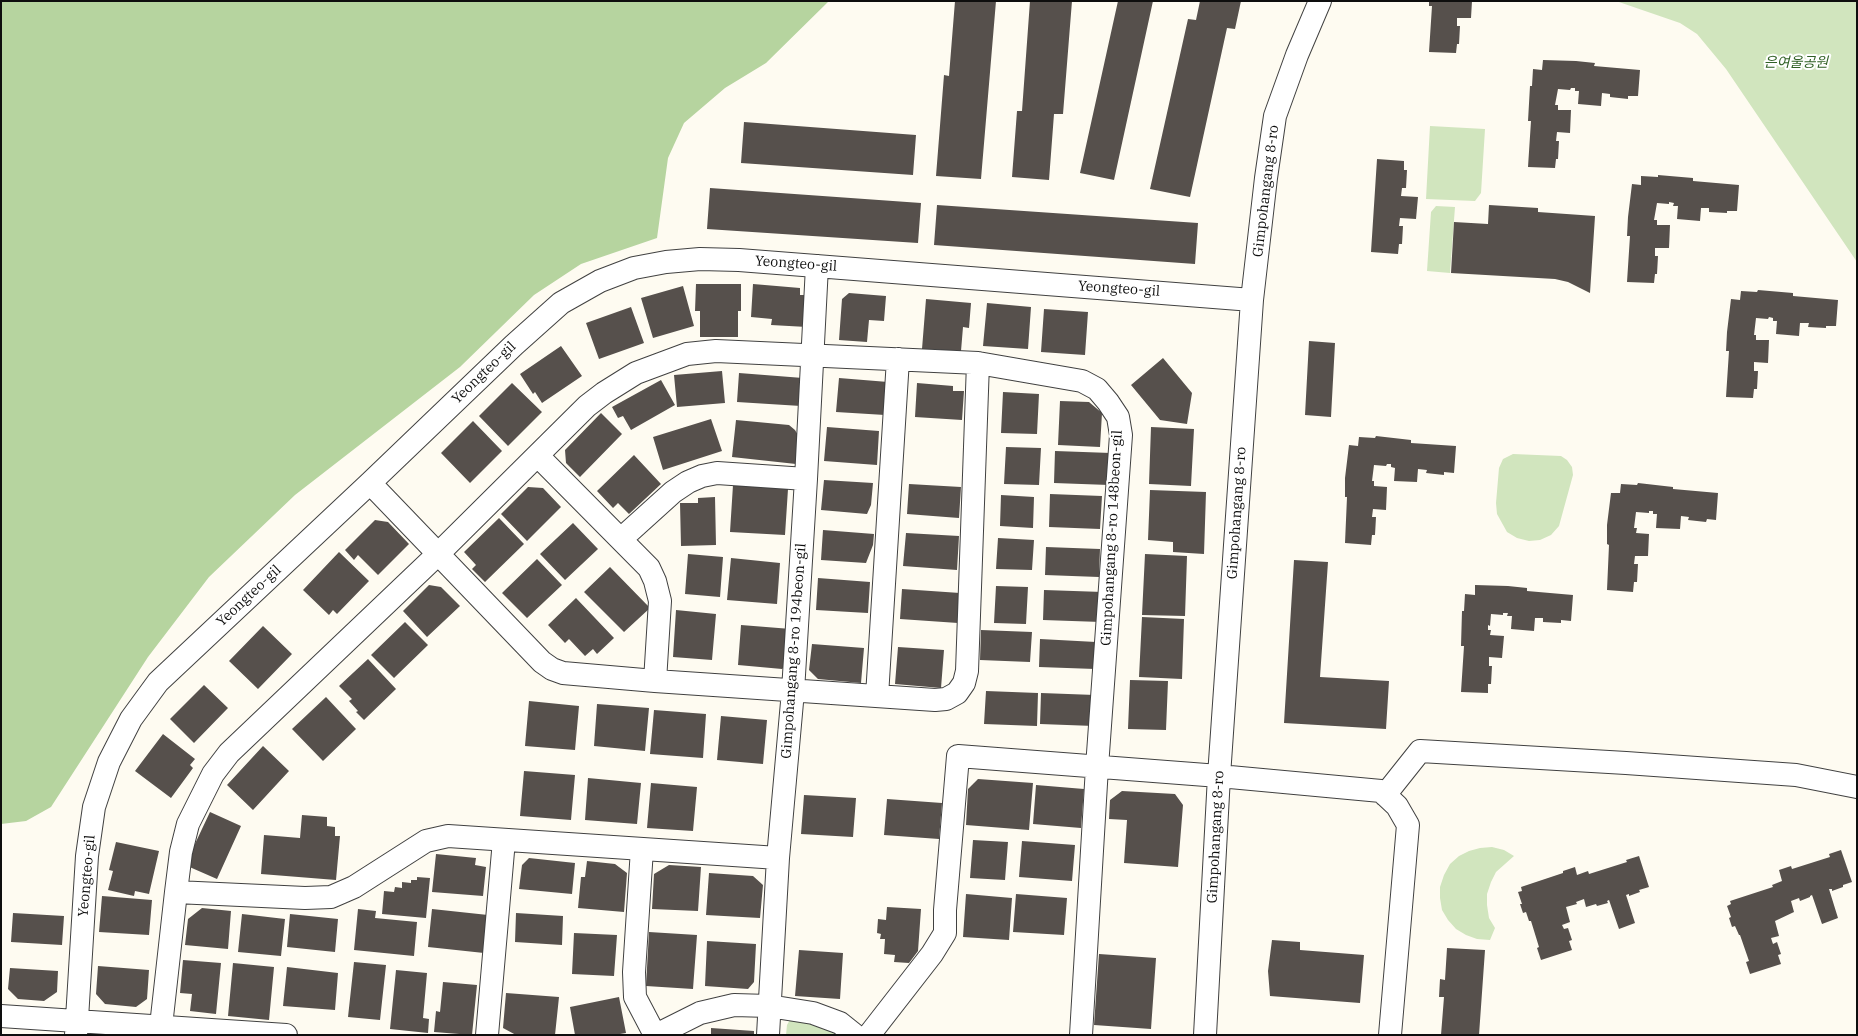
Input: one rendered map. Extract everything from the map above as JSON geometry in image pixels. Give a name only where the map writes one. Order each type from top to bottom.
[{"type":"street","name":"Gimpohangang 8-ro","points":[[1205,1035],[1219,776],[1252,300],[1266,178],[1275,116],[1297,55],[1320,1]]},
{"type":"street","name":"Yeongteo-gil","points":[[76,1028],[87,856],[94,807],[109,762],[131,719],[158,682],[370,483],[514,345],[561,303],[600,281],[634,268],[666,262],[700,259],[739,260],[1252,300]]},
{"type":"street","name":"Gimpohangang 8-ro 194beon-gil","points":[[768,1035],[778,858],[793,691],[817,266]]},
{"type":"street","name":"Gimpohangang 8-ro 148beon-gil","points":[[161,1026],[181,852],[188,824],[213,774],[229,752],[438,554],[587,406],[604,393],[636,373],[660,362],[687,354],[716,351],[811,354],[978,363],[1082,381],[1097,389],[1118,417],[1121,435],[1097,767],[1081,1035]]},
{"type":"street","points":[[877,696],[898,359]]},
{"type":"street","points":[[370,483],[542,662],[563,674],[793,691],[935,700],[946,699],[957,693],[964,683],[966,671],[978,363]]},
{"type":"street","points":[[538,456],[649,568],[655,581],[660,601],[655,681]]},
{"type":"street","points":[[621,539],[673,492],[688,482],[702,476],[717,473],[806,479]]},
{"type":"street","points":[[1385,795],[1420,751],[1796,775],[1857,786]]},
{"type":"street","points":[[869,1035],[932,954],[945,933],[945,910],[958,756],[1219,776],[1381,791],[1397,806],[1408,825],[1390,1035]]},
{"type":"street","points":[[176,892],[305,898],[331,897],[354,887],[426,841],[448,836],[778,858]]},
{"type":"street","points":[[487,1035],[504,840]]},
{"type":"street","points":[[642,849],[634,972],[635,997],[655,1035],[700,1013],[734,1005],[769,1006],[813,1013],[840,1023],[855,1035]]},
{"type":"street","points":[[1,1016],[76,1028],[161,1026],[286,1035]]},
{"type":"green space","points":[[1,1],[829,1],[766,63],[725,88],[684,123],[668,158],[657,238],[581,264],[534,295],[460,367],[295,495],[209,577],[148,657],[51,807],[26,821],[1,824]]},
{"type":"green space","name":"은여울공원","points":[[1616,1],[1857,1],[1857,262],[1726,69],[1697,34],[1680,23]]},
{"type":"green space","points":[[1430,126],[1485,129],[1481,193],[1475,201],[1426,199]]},
{"type":"green space","points":[[1436,206],[1455,207],[1450,273],[1427,271],[1431,212]]},
{"type":"green space","points":[[1513,454],[1561,456],[1567,460],[1572,467],[1573,475],[1559,526],[1551,535],[1540,540],[1529,541],[1517,538],[1507,532],[1497,514],[1496,503],[1499,468],[1503,459]]},
{"type":"green space","points":[[1492,847],[1504,850],[1514,856],[1496,872],[1487,894],[1489,918],[1495,928],[1490,940],[1477,939],[1456,929],[1448,920],[1442,910],[1440,887],[1450,864],[1459,856],[1480,848]]},
{"type":"green space","points":[[792,1016],[853,1035],[786,1035],[787,1025]]},
{"type":"building","points":[[955,1],[996,1],[981,179],[936,176],[944,75],[949,76]]},
{"type":"building","points":[[1030,1],[1072,1],[1063,114],[1054,114],[1049,180],[1012,177],[1017,111],[1022,111]]},
{"type":"building","points":[[1118,1],[1153,1],[1114,180],[1080,173]]},
{"type":"building","points":[[1200,1],[1241,1],[1235,29],[1227,28],[1190,197],[1150,189],[1188,19],[1196,20]]},
{"type":"building","points":[[1429,1],[1472,1],[1471,18],[1457,18],[1457,26],[1460,26],[1459,44],[1457,44],[1456,53],[1429,52],[1432,6],[1429,6]]},
{"type":"building","points":[[1543,60],[1576,61],[1595,63],[1594,66],[1640,70],[1638,96],[1628,96],[1628,99],[1610,97],[1610,94],[1602,93],[1601,106],[1578,104],[1579,91],[1575,91],[1575,88],[1571,88],[1570,90],[1558,89],[1555,105],[1558,105],[1558,110],[1571,110],[1570,133],[1557,132],[1556,141],[1559,141],[1558,159],[1556,159],[1555,168],[1528,167],[1531,121],[1528,121],[1530,86],[1532,86],[1533,69],[1542,70]]},
{"type":"building","points":[[744,122],[916,135],[913,175],[741,163]]},
{"type":"building","points":[[1377,159],[1404,161],[1404,170],[1407,170],[1406,188],[1402,188],[1401,196],[1418,197],[1416,219],[1400,218],[1399,226],[1403,226],[1402,244],[1399,244],[1398,254],[1371,252]]},
{"type":"building","points":[[1658,175],[1693,178],[1693,181],[1739,185],[1737,211],[1727,211],[1727,213],[1709,212],[1709,208],[1701,208],[1700,221],[1677,219],[1678,206],[1673,206],[1674,203],[1669,202],[1669,204],[1657,203],[1654,220],[1657,220],[1657,225],[1670,225],[1669,248],[1655,248],[1655,256],[1658,256],[1657,274],[1655,274],[1654,283],[1627,282],[1630,236],[1627,236],[1632,184],[1641,185],[1641,176],[1658,177]]},
{"type":"building","points":[[710,188],[921,203],[918,243],[707,229]]},
{"type":"building","points":[[937,205],[1198,223],[1195,264],[934,245]]},
{"type":"building","points":[[1489,205],[1538,208],[1538,212],[1595,216],[1590,293],[1568,282],[1555,279],[1451,273],[1454,222],[1488,224]]},
{"type":"building","points":[[696,284],[741,284],[741,311],[738,311],[738,337],[700,337],[700,311],[695,311]]},
{"type":"building","points":[[753,284],[800,288],[800,295],[809,295],[807,327],[771,325],[772,319],[751,317]]},
{"type":"building","points":[[683,286],[694,326],[653,338],[641,298]]},
{"type":"building","points":[[1758,290],[1793,293],[1793,296],[1838,300],[1836,326],[1826,326],[1826,328],[1808,327],[1809,323],[1800,323],[1799,336],[1776,334],[1777,321],[1773,321],[1773,318],[1769,317],[1768,319],[1756,318],[1754,335],[1756,335],[1756,340],[1769,340],[1768,363],[1754,362],[1754,371],[1758,371],[1757,389],[1754,389],[1753,398],[1726,397],[1729,351],[1726,351],[1731,299],[1740,300],[1741,291],[1757,292]]},
{"type":"building","points":[[849,293],[886,296],[884,321],[869,320],[867,342],[839,340],[842,299]]},
{"type":"building","points":[[926,299],[971,303],[969,328],[963,327],[961,351],[922,349]]},
{"type":"building","points":[[987,303],[1031,307],[1028,349],[983,346]]},
{"type":"building","points":[[631,307],[644,343],[599,359],[586,323]]},
{"type":"building","points":[[1044,309],[1088,312],[1085,355],[1041,352]]},
{"type":"building","points":[[1309,341],[1335,343],[1331,417],[1305,415]]},
{"type":"building","points":[[561,346],[582,376],[542,403],[535,392],[533,394],[520,374]]},
{"type":"building","points":[[1163,358],[1192,393],[1187,424],[1160,420],[1131,385]]},
{"type":"building","points":[[722,371],[725,403],[677,407],[674,375]]},
{"type":"building","points":[[739,373],[803,378],[801,406],[737,402]]},
{"type":"building","points":[[839,378],[888,382],[885,415],[836,412]]},
{"type":"building","points":[[661,380],[675,405],[631,430],[623,416],[618,418],[612,407]]},
{"type":"building","points":[[512,383],[542,412],[508,446],[479,416]]},
{"type":"building","points":[[917,383],[953,386],[953,391],[964,391],[962,420],[915,417]]},
{"type":"building","points":[[1003,392],[1039,394],[1037,434],[1001,433]]},
{"type":"building","points":[[1060,401],[1089,402],[1102,413],[1100,447],[1058,445]]},
{"type":"building","points":[[601,413],[622,434],[580,477],[566,463],[565,450]]},
{"type":"building","points":[[711,419],[722,451],[663,470],[653,437]]},
{"type":"building","points":[[736,420],[789,425],[795,430],[799,437],[796,464],[732,457]]},
{"type":"building","points":[[473,421],[502,451],[470,483],[441,453]]},
{"type":"building","points":[[827,427],[879,431],[877,465],[824,461]]},
{"type":"building","points":[[1151,427],[1194,429],[1191,486],[1149,484]]},
{"type":"building","points":[[1376,436],[1411,440],[1411,443],[1456,446],[1454,473],[1444,472],[1444,475],[1426,473],[1427,470],[1418,469],[1417,482],[1394,481],[1395,468],[1391,467],[1391,464],[1387,464],[1386,466],[1374,465],[1372,481],[1374,481],[1374,486],[1387,487],[1386,510],[1373,509],[1372,517],[1376,517],[1375,535],[1372,535],[1371,545],[1345,543],[1347,497],[1345,497],[1345,478],[1349,445],[1358,446],[1359,437],[1375,438]]},
{"type":"building","points":[[1006,447],[1041,448],[1039,485],[1004,484]]},
{"type":"building","points":[[1055,451],[1111,453],[1109,485],[1054,483]]},
{"type":"building","points":[[634,455],[661,484],[629,514],[618,503],[613,508],[597,491]]},
{"type":"building","points":[[824,480],[873,483],[871,505],[867,514],[821,510]]},
{"type":"building","points":[[1638,483],[1673,487],[1673,489],[1718,493],[1716,520],[1707,519],[1706,522],[1688,520],[1689,517],[1681,516],[1680,529],[1656,528],[1657,514],[1653,514],[1653,511],[1649,511],[1649,513],[1636,512],[1634,528],[1637,528],[1636,533],[1649,534],[1648,556],[1635,556],[1634,564],[1638,564],[1637,582],[1634,582],[1633,592],[1607,590],[1609,545],[1607,544],[1607,525],[1611,493],[1620,493],[1621,484],[1637,485]]},
{"type":"building","points":[[909,484],[961,487],[959,518],[907,514]]},
{"type":"building","points":[[733,485],[788,489],[785,535],[730,532]]},
{"type":"building","points":[[528,487],[543,488],[561,507],[527,541],[501,514]]},
{"type":"building","points":[[1150,490],[1206,492],[1204,554],[1173,552],[1173,542],[1148,540]]},
{"type":"building","points":[[1050,494],[1102,496],[1100,529],[1049,527]]},
{"type":"building","points":[[1001,495],[1034,497],[1033,528],[1000,526]]},
{"type":"building","points":[[715,497],[716,545],[681,546],[680,503],[698,503],[698,498]]},
{"type":"building","points":[[499,518],[524,544],[485,582],[472,569],[476,565],[464,552]]},
{"type":"building","points":[[375,520],[388,522],[409,544],[378,575],[358,555],[354,560],[345,550]]},
{"type":"building","points":[[573,523],[598,549],[565,580],[540,554]]},
{"type":"building","points":[[823,530],[874,534],[873,545],[866,563],[821,560]]},
{"type":"building","points":[[906,533],[959,536],[957,570],[903,566]]},
{"type":"building","points":[[998,538],[1034,540],[1032,570],[996,569]]},
{"type":"building","points":[[1046,547],[1100,549],[1099,577],[1045,575]]},
{"type":"building","points":[[339,552],[369,581],[337,614],[333,610],[329,615],[303,590]]},
{"type":"building","points":[[688,554],[723,557],[720,597],[685,594]]},
{"type":"building","points":[[1145,554],[1187,556],[1185,616],[1142,615]]},
{"type":"building","points":[[731,558],[780,563],[777,604],[727,600]]},
{"type":"building","points":[[537,559],[562,585],[527,618],[502,593]]},
{"type":"building","points":[[1294,560],[1328,562],[1320,677],[1389,681],[1386,729],[1284,723]]},
{"type":"building","points":[[610,567],[650,608],[624,632],[584,592]]},
{"type":"building","points":[[818,578],[870,582],[868,613],[816,610]]},
{"type":"building","points":[[429,585],[441,587],[460,606],[427,637],[403,611]]},
{"type":"building","points":[[1475,585],[1508,586],[1527,588],[1527,591],[1573,595],[1571,621],[1561,620],[1561,623],[1543,622],[1543,618],[1535,618],[1534,631],[1511,629],[1512,616],[1507,616],[1508,613],[1503,613],[1503,615],[1491,614],[1490,626],[1488,625],[1488,630],[1491,630],[1490,635],[1504,636],[1502,658],[1489,657],[1489,666],[1492,666],[1491,684],[1488,684],[1488,693],[1461,692],[1464,646],[1461,646],[1462,611],[1464,611],[1465,594],[1475,595]]},
{"type":"building","points":[[996,586],[1028,587],[1026,624],[994,623]]},
{"type":"building","points":[[902,589],[960,593],[958,623],[900,619]]},
{"type":"building","points":[[1044,590],[1103,592],[1101,622],[1043,620]]},
{"type":"building","points":[[576,598],[614,638],[597,654],[593,649],[585,656],[569,639],[565,643],[548,625]]},
{"type":"building","points":[[676,610],[716,614],[712,660],[673,657]]},
{"type":"building","points":[[1142,617],[1184,619],[1182,679],[1139,677]]},
{"type":"building","points":[[405,622],[428,645],[394,678],[371,655]]},
{"type":"building","points":[[741,625],[791,629],[788,663],[782,669],[738,665]]},
{"type":"building","points":[[263,626],[292,654],[258,689],[229,661]]},
{"type":"building","points":[[981,630],[1032,632],[1030,662],[980,660]]},
{"type":"building","points":[[1040,639],[1096,642],[1095,669],[1039,667]]},
{"type":"building","points":[[812,644],[864,648],[861,683],[818,679],[809,670]]},
{"type":"building","points":[[898,647],[944,650],[941,688],[895,684]]},
{"type":"building","points":[[368,659],[396,689],[364,720],[356,712],[358,711],[349,701],[352,699],[339,686]]},
{"type":"building","points":[[1130,680],[1168,681],[1166,730],[1128,729]]},
{"type":"building","points":[[204,685],[228,708],[194,743],[170,719]]},
{"type":"building","points":[[986,691],[1038,693],[1037,726],[984,724]]},
{"type":"building","points":[[1041,693],[1095,695],[1094,726],[1040,724]]},
{"type":"building","points":[[326,697],[356,729],[323,761],[292,729]]},
{"type":"building","points":[[529,701],[579,706],[575,750],[525,746]]},
{"type":"building","points":[[597,704],[649,708],[645,751],[594,746]]},
{"type":"building","points":[[654,710],[706,714],[703,758],[650,754]]},
{"type":"building","points":[[721,716],[767,720],[763,764],[717,760]]},
{"type":"building","points":[[163,734],[195,759],[190,765],[193,768],[171,798],[135,771]]},
{"type":"building","points":[[263,746],[289,771],[253,810],[227,785]]},
{"type":"building","points":[[524,771],[575,775],[571,820],[520,816]]},
{"type":"building","points":[[588,778],[641,783],[637,824],[585,820]]},
{"type":"building","points":[[978,779],[1033,783],[1029,830],[966,825],[968,789]]},
{"type":"building","points":[[651,783],[697,787],[693,831],[647,828]]},
{"type":"building","points":[[1036,785],[1084,789],[1081,828],[1033,824]]},
{"type":"building","points":[[1122,791],[1175,794],[1183,805],[1178,867],[1124,863],[1127,820],[1109,819],[1110,800]]},
{"type":"building","points":[[804,795],[856,798],[853,837],[801,834]]},
{"type":"building","points":[[887,799],[942,803],[939,839],[884,835]]},
{"type":"building","points":[[210,812],[241,826],[217,879],[185,865]]},
{"type":"building","points":[[302,815],[327,817],[327,826],[335,827],[335,836],[340,836],[336,880],[261,874],[264,835],[300,838]]},
{"type":"building","points":[[973,840],[1008,842],[1005,880],[970,878]]},
{"type":"building","points":[[1022,841],[1075,845],[1072,881],[1019,877]]},
{"type":"building","points":[[116,842],[159,851],[149,894],[135,891],[134,896],[108,890],[113,871],[109,870]]},
{"type":"building","points":[[1841,850],[1852,882],[1832,891],[1832,889],[1829,889],[1838,918],[1822,924],[1812,895],[1800,901],[1799,898],[1791,901],[1794,912],[1775,921],[1779,936],[1771,938],[1773,944],[1777,942],[1781,954],[1778,955],[1781,964],[1750,974],[1746,962],[1749,961],[1740,935],[1735,926],[1732,927],[1729,918],[1731,917],[1727,906],[1731,904],[1730,901],[1773,887],[1772,885],[1782,881],[1779,870],[1791,866],[1792,869],[1830,857],[1829,854]]},
{"type":"building","points":[[436,854],[476,858],[475,865],[486,867],[483,896],[432,892]]},
{"type":"building","points":[[1639,856],[1649,887],[1639,890],[1640,892],[1629,896],[1629,894],[1626,895],[1635,923],[1619,929],[1609,900],[1607,901],[1608,903],[1586,907],[1584,899],[1576,902],[1577,904],[1566,907],[1570,922],[1562,925],[1564,929],[1568,928],[1572,940],[1569,941],[1572,950],[1541,960],[1537,948],[1539,947],[1531,921],[1529,921],[1526,912],[1523,913],[1520,904],[1522,904],[1518,892],[1522,891],[1521,887],[1563,873],[1563,871],[1575,867],[1577,875],[1588,871],[1589,874],[1627,862],[1626,860]]},
{"type":"building","points":[[529,858],[575,863],[572,894],[519,889],[522,865]]},
{"type":"building","points":[[587,861],[615,864],[627,873],[624,912],[578,908],[581,877],[585,877]]},
{"type":"building","points":[[669,865],[701,867],[698,911],[652,909],[654,874]]},
{"type":"building","points":[[709,873],[753,876],[763,885],[760,918],[706,915]]},
{"type":"building","points":[[417,877],[430,878],[426,918],[382,914],[384,891],[394,892],[395,887],[402,888],[402,882],[411,883],[411,880],[417,880]]},
{"type":"building","points":[[966,894],[1012,898],[1009,940],[963,937]]},
{"type":"building","points":[[1016,894],[1067,898],[1064,935],[1013,932]]},
{"type":"building","points":[[102,896],[152,900],[149,935],[99,932]]},
{"type":"building","points":[[887,907],[921,909],[918,951],[909,963],[894,962],[895,955],[884,954],[885,939],[880,939],[881,934],[877,933],[878,919],[886,920]]},
{"type":"building","points":[[202,908],[231,911],[228,949],[185,945],[188,919]]},
{"type":"building","points":[[358,909],[376,911],[375,918],[417,922],[414,956],[354,950]]},
{"type":"building","points":[[432,909],[488,915],[484,953],[428,947]]},
{"type":"building","points":[[13,913],[64,916],[62,945],[11,942]]},
{"type":"building","points":[[516,913],[563,916],[562,945],[515,942]]},
{"type":"building","points":[[242,914],[285,919],[281,956],[238,952]]},
{"type":"building","points":[[290,914],[338,919],[335,952],[287,947]]},
{"type":"building","points":[[649,932],[697,935],[693,989],[646,986]]},
{"type":"building","points":[[574,933],[617,935],[614,976],[572,974]]},
{"type":"building","points":[[1272,940],[1300,942],[1300,950],[1364,955],[1360,1003],[1270,996],[1268,971]]},
{"type":"building","points":[[707,941],[756,944],[754,982],[748,989],[705,986]]},
{"type":"building","points":[[1447,948],[1485,950],[1479,1035],[1441,1035],[1444,997],[1439,997],[1440,979],[1445,980]]},
{"type":"building","points":[[799,950],[843,953],[840,999],[795,996]]},
{"type":"building","points":[[1099,954],[1156,958],[1151,1029],[1094,1025]]},
{"type":"building","points":[[183,960],[221,963],[216,1014],[190,1011],[192,994],[180,993]]},
{"type":"building","points":[[354,962],[386,965],[380,1020],[348,1017]]},
{"type":"building","points":[[233,963],[274,967],[269,1020],[228,1016]]},
{"type":"building","points":[[98,966],[149,970],[147,999],[136,1007],[105,1004],[96,994]]},
{"type":"building","points":[[287,967],[338,973],[335,1010],[283,1006]]},
{"type":"building","points":[[10,968],[58,971],[57,992],[44,1001],[18,999],[8,989]]},
{"type":"building","points":[[396,970],[427,973],[423,1018],[429,1019],[428,1033],[390,1029]]},
{"type":"building","points":[[443,982],[477,985],[472,1035],[434,1032],[436,1011],[440,1012]]},
{"type":"building","points":[[506,993],[559,997],[555,1035],[516,1035],[503,1028]]},
{"type":"building","points":[[619,997],[626,1033],[614,1035],[575,1035],[570,1007]]},
{"type":"building","points":[[711,1028],[754,1031],[754,1035],[711,1035]]}]
